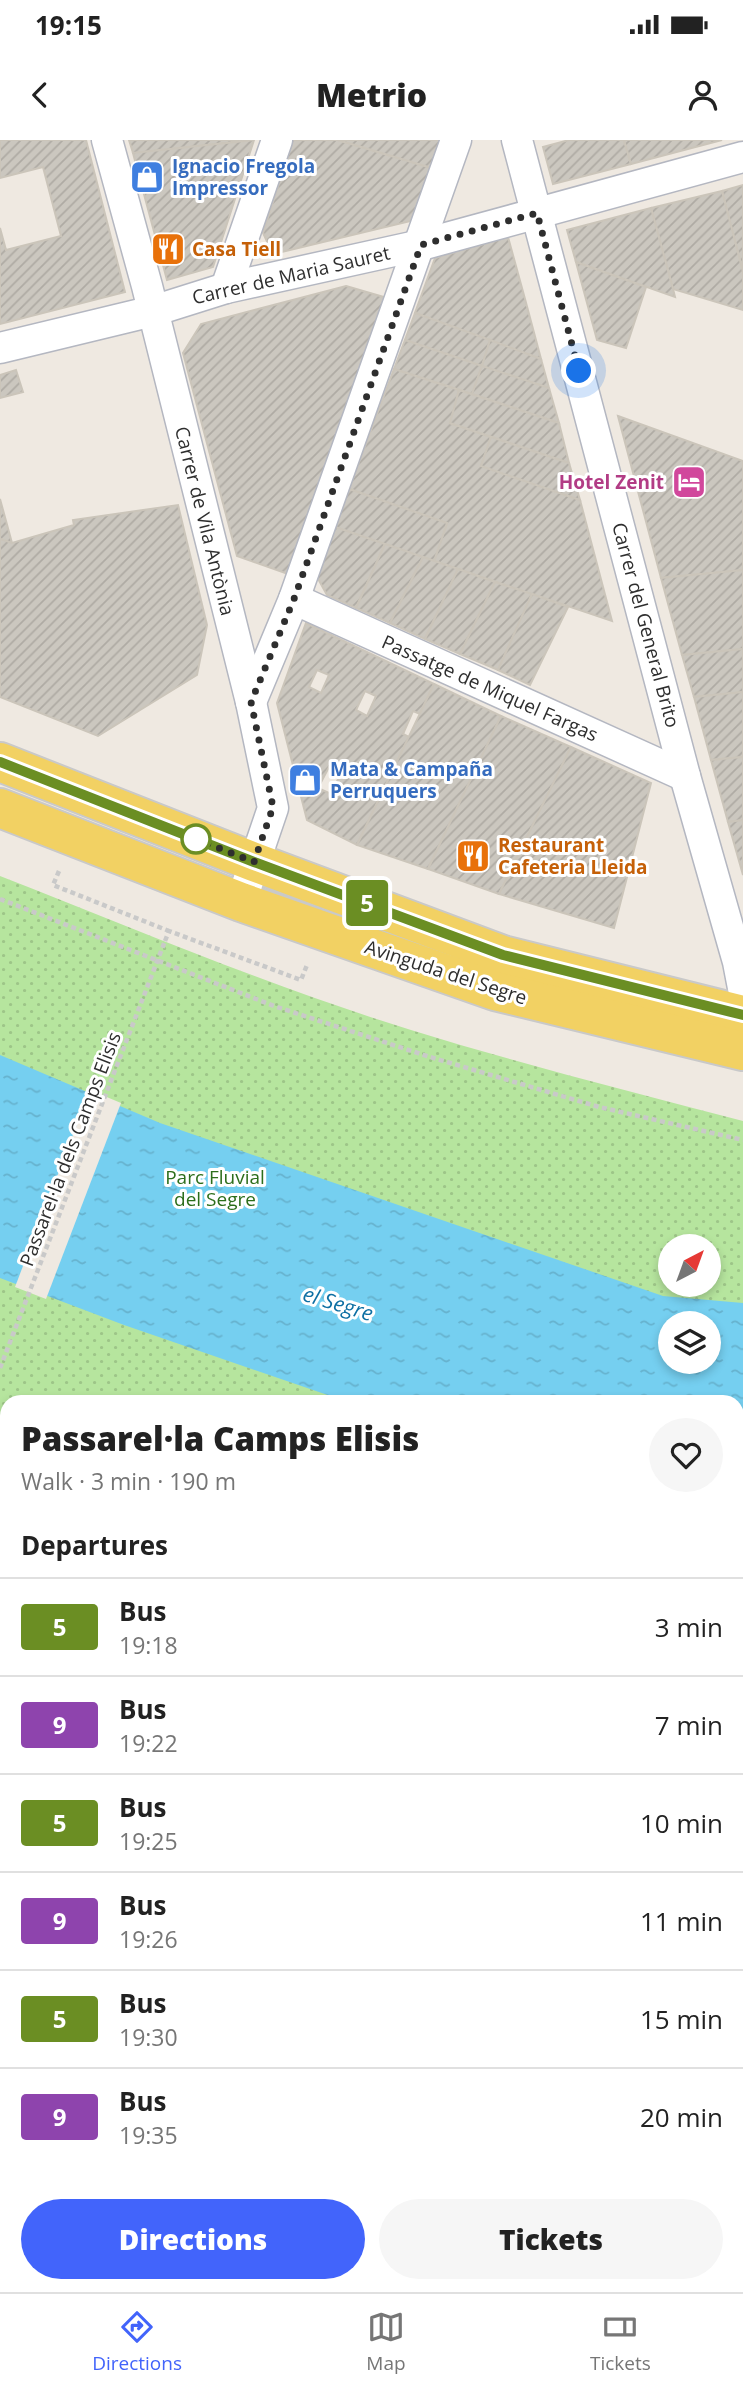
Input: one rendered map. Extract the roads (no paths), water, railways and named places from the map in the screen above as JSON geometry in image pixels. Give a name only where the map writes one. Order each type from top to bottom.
[{"type":"main road","name":"Avinguda del Segre","points":[[0,762],[254,862],[503,955],[743,1015]]},
{"type":"main road","name":"Avinguda del Segre","points":[[0,808],[241,902],[495,991],[743,1051]]},
{"type":"street","name":"Carrer de Vila Antònia","points":[[107,140],[153,311],[251,702],[273,807],[241,902]]},
{"type":"street","points":[[226,288],[277,140]]},
{"type":"street","points":[[251,702],[294,599],[456,140]]},
{"type":"street","name":"Carrer del General Brito","points":[[517,140],[743,988]]},
{"type":"street","name":"Carrer de Maria Sauret","points":[[0,348],[153,311],[226,288],[421,245],[743,157]]},
{"type":"street","name":"Passatge de Miquel Fargas","points":[[294,599],[685,776]]},
{"type":"water","name":"el Segre","points":[[0,1055],[160,1123],[658,1294],[658,1297],[743,1303],[743,1395],[328,1395],[124,1325],[0,1278]]},
{"type":"place","name":"Ignacio Fregola Impressor","points":[[147,177]]},
{"type":"place","name":"Casa Tiell","points":[[168,249]]},
{"type":"place","name":"Hotel Zenit","points":[[689,482]]},
{"type":"place","name":"Mata & Campaña Perruquers","points":[[305,780]]},
{"type":"place","name":"Restaurant Cafeteria Lleida","points":[[473,856]]},
{"type":"park label","name":"Parc Fluvial del Segre","points":[[215,1188]]}]
